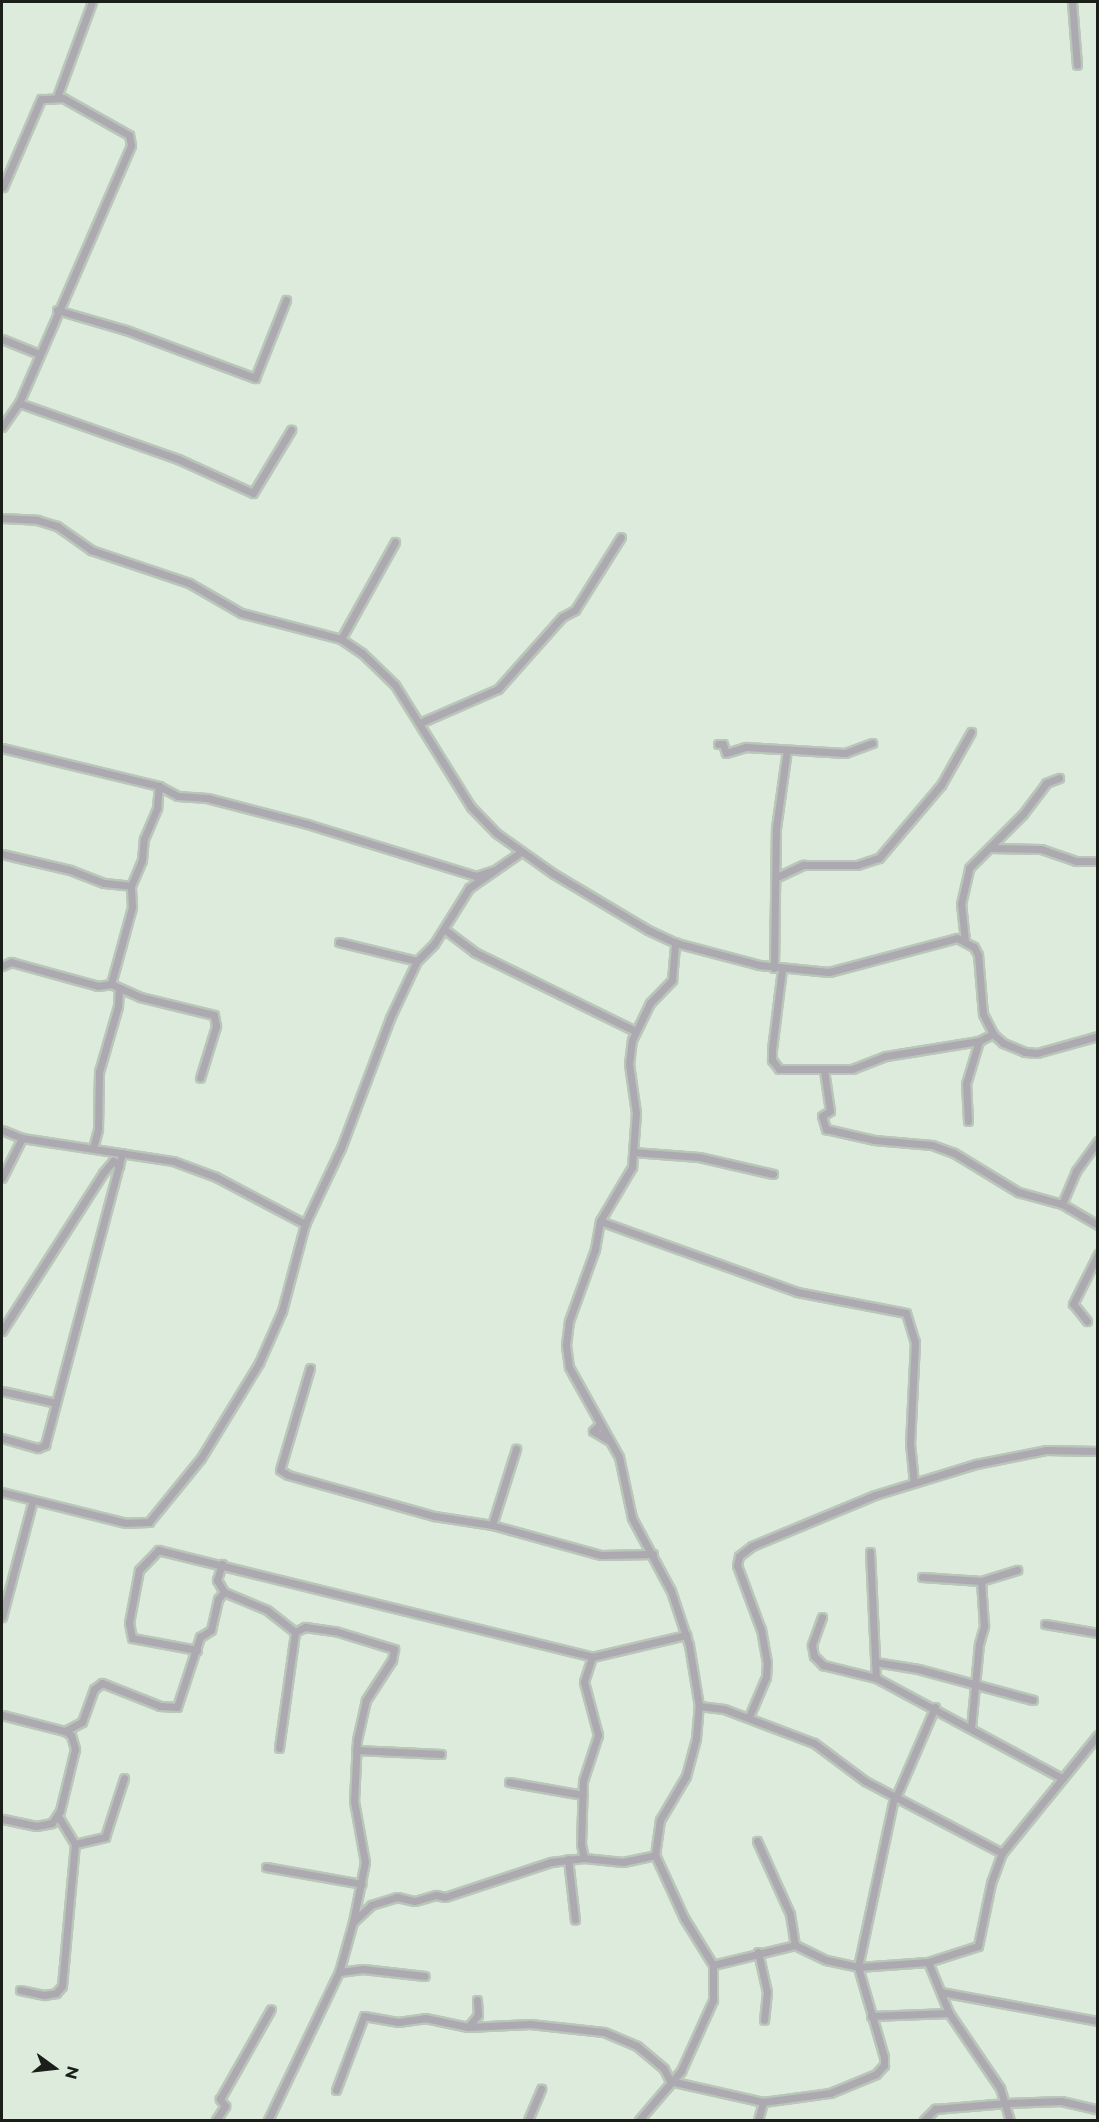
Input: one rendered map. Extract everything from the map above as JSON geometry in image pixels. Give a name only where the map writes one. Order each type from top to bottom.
[{"type":"street","points":[[57,97],[92,2]]},
{"type":"street","points":[[1072,2],[1077,65]]},
{"type":"street","points":[[2,426],[19,403],[37,354],[131,145],[129,135],[57,97],[41,99],[3,187]]},
{"type":"street","points":[[57,310],[126,330],[255,378],[285,300]]},
{"type":"street","points":[[2,339],[37,354]]},
{"type":"street","points":[[19,403],[178,459],[253,494],[291,430]]},
{"type":"street","points":[[2,518],[37,520],[57,526],[91,550],[189,583],[241,613],[341,639],[395,685],[422,722],[471,807],[520,852],[595,900],[675,942],[778,968],[844,970],[948,939],[965,941]]},
{"type":"street","points":[[422,722],[498,689],[562,617],[575,610],[621,537]]},
{"type":"street","points":[[341,639],[395,542]]},
{"type":"street","points":[[777,877],[803,865],[857,865],[879,858],[941,785],[971,732]]},
{"type":"street","points":[[718,744],[723,744],[726,753],[746,747],[852,753],[872,743]]},
{"type":"street","points":[[2,748],[159,786],[178,796],[207,798],[307,824],[476,876],[495,870]]},
{"type":"street","points":[[787,750],[776,828],[778,968],[772,1060],[779,1069],[852,1069],[886,1056],[979,1041],[993,1034]]},
{"type":"street","points":[[1059,778],[1046,783],[991,848],[973,863],[962,885],[965,941],[978,955],[983,1014],[993,1034],[1010,1048],[1038,1053],[1098,1036]]},
{"type":"street","points":[[111,984],[132,907],[131,886],[142,860],[144,839],[157,808],[159,786]]},
{"type":"street","points":[[991,848],[1041,849],[1076,861],[1098,861]]},
{"type":"street","points":[[2,1492],[126,1523],[149,1522],[201,1458],[259,1363],[282,1311],[305,1224],[341,1148],[390,1018],[417,961],[444,929],[469,888],[520,852]]},
{"type":"street","points":[[2,854],[70,870],[104,883],[131,886]]},
{"type":"street","points":[[444,929],[474,952],[635,1031]]},
{"type":"street","points":[[339,942],[417,961]]},
{"type":"street","points":[[639,2121],[688,2060],[713,2000],[713,1965],[684,1918],[655,1855],[660,1820],[686,1776],[696,1738],[699,1706],[686,1635],[672,1591],[632,1518],[619,1457],[609,1440],[593,1431],[600,1424],[569,1367],[566,1345],[569,1321],[595,1249],[600,1221],[627,1179],[633,1152],[636,1113],[630,1064],[635,1031],[650,1003],[672,980],[675,942]]},
{"type":"street","points":[[2,966],[11,962],[98,986],[111,984],[118,989],[214,1015],[216,1026],[200,1078]]},
{"type":"street","points":[[93,1148],[98,1129],[99,1072],[118,1006],[118,989]]},
{"type":"street","points":[[968,1121],[967,1075],[979,1041]]},
{"type":"street","points":[[824,1070],[830,1111],[822,1116],[825,1129],[874,1140],[932,1144],[954,1153],[1018,1192],[1062,1204],[1098,1225]]},
{"type":"street","points":[[2,1130],[22,1138],[173,1161],[216,1177],[305,1224]]},
{"type":"street","points":[[2,1178],[22,1138]]},
{"type":"street","points":[[1062,1204],[1076,1171],[1098,1141]]},
{"type":"street","points":[[633,1152],[699,1157],[773,1174]]},
{"type":"street","points":[[2,1438],[42,1448],[122,1153]]},
{"type":"street","points":[[2,1331],[103,1173],[113,1161],[119,1166]]},
{"type":"street","points":[[600,1221],[797,1292],[906,1313],[915,1342],[910,1443],[914,1483]]},
{"type":"street","points":[[1087,1321],[1073,1304],[1098,1254]]},
{"type":"street","points":[[310,1368],[280,1470],[434,1516],[492,1525],[602,1555],[653,1554]]},
{"type":"street","points":[[2,1391],[56,1403]]},
{"type":"street","points":[[492,1525],[516,1449]]},
{"type":"street","points":[[749,1718],[766,1677],[766,1663],[761,1630],[737,1565],[739,1556],[769,1538],[914,1483],[976,1464],[1046,1450],[1098,1451]]},
{"type":"street","points":[[2,1617],[33,1500]]},
{"type":"street","points":[[197,1650],[132,1638],[129,1623],[139,1570],[158,1550],[592,1657],[686,1635]]},
{"type":"street","points":[[870,1552],[876,1678]]},
{"type":"street","points":[[222,1564],[217,1581],[224,1592],[267,1610],[295,1632]]},
{"type":"street","points":[[922,1577],[981,1581],[1017,1570]]},
{"type":"street","points":[[971,1728],[986,1608],[981,1581]]},
{"type":"street","points":[[65,1731],[82,1722],[94,1689],[102,1683],[160,1706],[177,1707],[204,1631],[211,1630],[218,1599],[224,1592]]},
{"type":"street","points":[[822,1617],[814,1629],[814,1656],[838,1672],[876,1678],[935,1707],[1062,1778]]},
{"type":"street","points":[[1045,1624],[1098,1633]]},
{"type":"street","points":[[268,2121],[339,1972],[353,1922],[362,1884],[365,1850],[354,1801],[356,1750],[366,1700],[388,1666],[394,1649],[335,1631],[305,1627],[295,1632]]},
{"type":"street","points":[[279,1748],[295,1632]]},
{"type":"street","points":[[585,1858],[580,1844],[583,1781],[598,1735],[584,1682],[592,1657]]},
{"type":"street","points":[[875,1662],[977,1684],[1033,1700]]},
{"type":"street","points":[[876,1678],[886,1664]]},
{"type":"street","points":[[699,1706],[749,1718],[814,1743],[865,1781],[1002,1853]]},
{"type":"street","points":[[670,2081],[763,2102],[830,2093],[881,2070],[884,2057],[858,1967],[895,1797],[935,1707]]},
{"type":"street","points":[[2,1715],[65,1731],[74,1741],[75,1749],[58,1816],[46,1826],[2,1819]]},
{"type":"street","points":[[713,1965],[758,1952],[795,1945],[825,1960],[858,1967],[928,1962],[974,1948],[981,1942],[991,1882],[1002,1853],[1098,1735]]},
{"type":"street","points":[[356,1750],[441,1754]]},
{"type":"street","points":[[75,1844],[98,1840],[109,1831],[124,1778]]},
{"type":"street","points":[[509,1782],[583,1795]]},
{"type":"street","points":[[20,1990],[44,1995],[56,1993],[62,1986],[75,1844],[58,1816]]},
{"type":"street","points":[[757,1842],[790,1914],[795,1945]]},
{"type":"street","points":[[353,1922],[379,1901],[445,1897],[474,1885],[568,1859],[585,1858],[623,1862],[655,1855]]},
{"type":"street","points":[[568,1859],[575,1920]]},
{"type":"street","points":[[266,1867],[362,1884]]},
{"type":"street","points":[[758,1952],[767,1992],[764,2020]]},
{"type":"street","points":[[928,1962],[949,2013],[1007,2103],[1010,2121]]},
{"type":"street","points":[[339,1972],[363,1969],[425,1976]]},
{"type":"street","points":[[941,1992],[1098,2021]]},
{"type":"street","points":[[468,2027],[478,2015],[477,2000]]},
{"type":"street","points":[[216,2121],[225,2106],[220,2099],[271,2009]]},
{"type":"street","points":[[871,2016],[949,2013]]},
{"type":"street","points":[[336,2090],[364,2016],[398,2022],[431,2018],[468,2027],[530,2024],[604,2032],[638,2046],[664,2069],[670,2081]]},
{"type":"street","points":[[528,2121],[541,2089]]},
{"type":"street","points":[[758,2121],[763,2102]]},
{"type":"street","points":[[924,2121],[935,2109],[1007,2103],[1061,2102],[1097,2109]]}]
